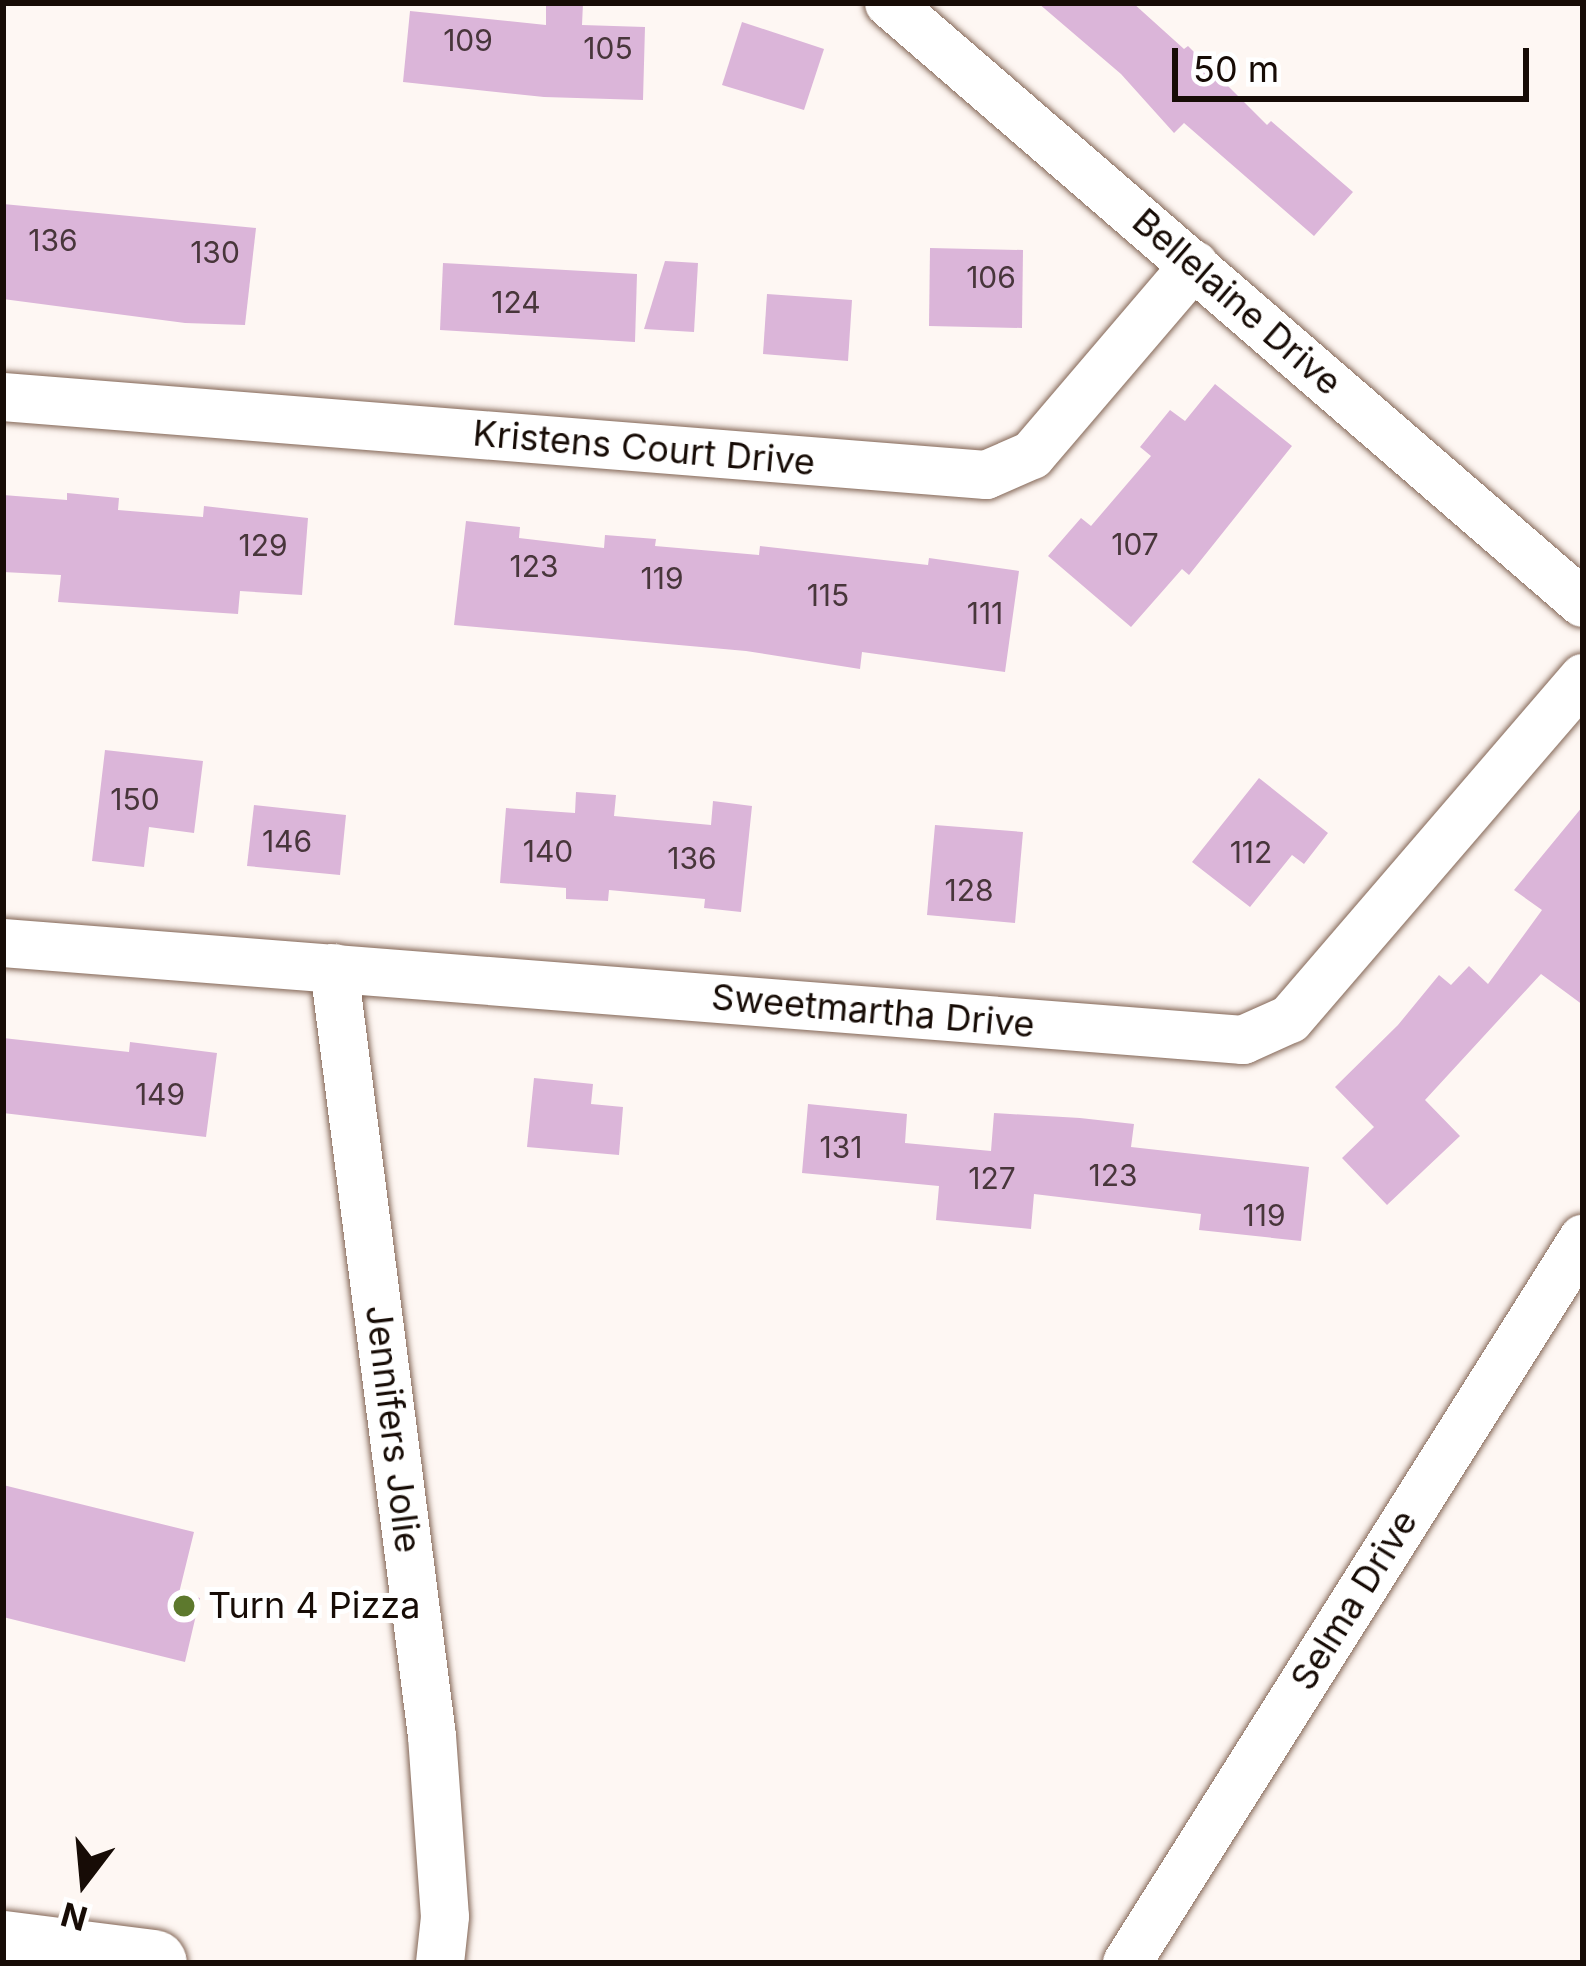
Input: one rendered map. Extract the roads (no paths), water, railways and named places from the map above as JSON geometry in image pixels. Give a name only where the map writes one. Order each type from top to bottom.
[{"type":"main road","points":[[3,1944],[154,1963]]},
{"type":"street","name":"Bellelaine Drive","points":[[890,3],[1583,603]]},
{"type":"street","name":"Kristens Court Drive","points":[[3,397],[986,475],[1032,455],[1194,265]]},
{"type":"street","name":"Sweetmartha Drive","points":[[3,943],[1243,1040],[1290,1019],[1583,678]]},
{"type":"street","name":"Jennifers Jolie","points":[[334,968],[432,1736],[445,1916],[440,1963]]},
{"type":"street","name":"Selma Drive","points":[[1127,1963],[1583,1239]]},
{"type":"place","name":"Turn 4 Pizza","points":[[184,1606]]}]
